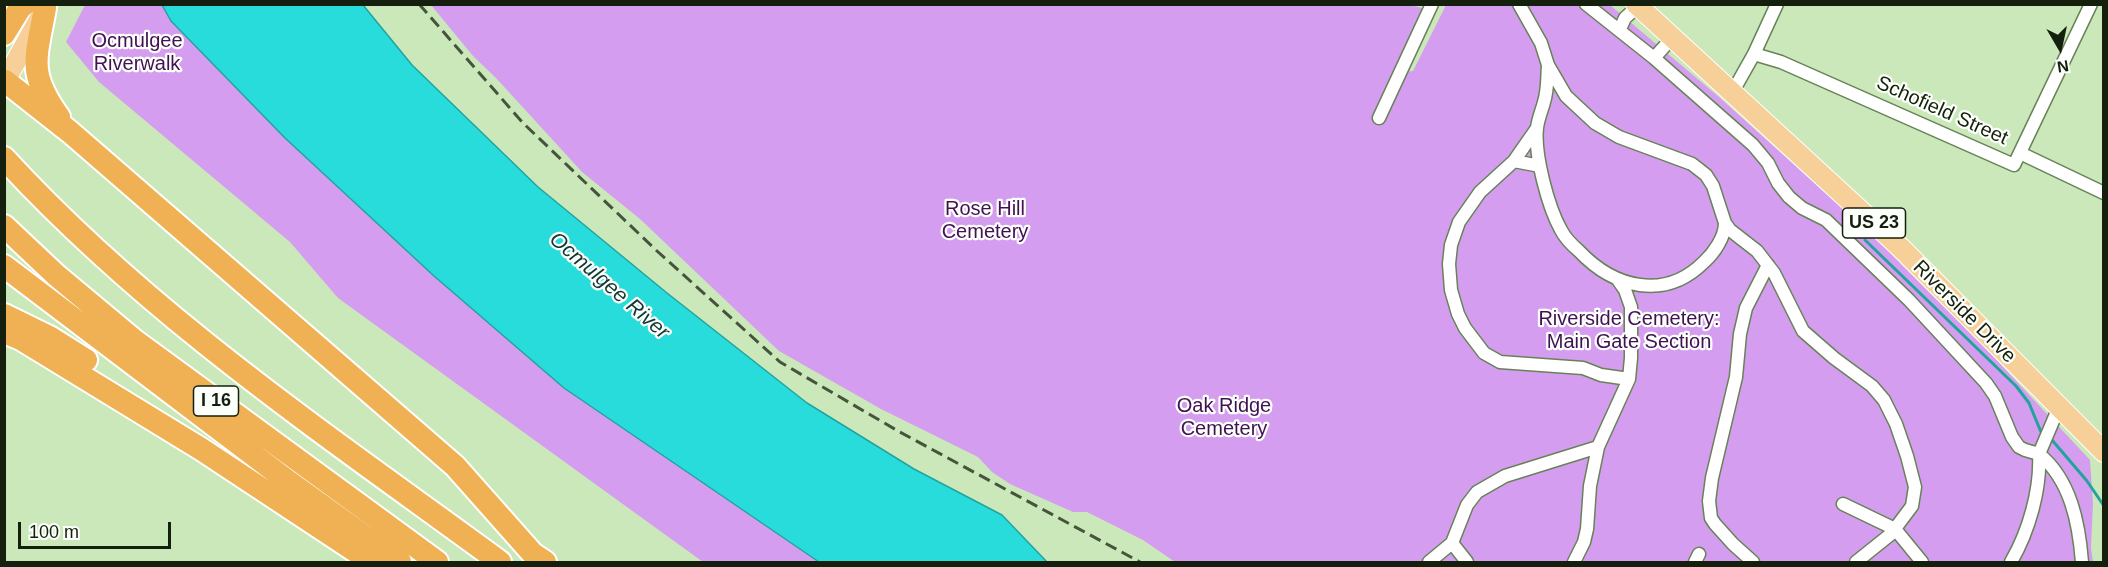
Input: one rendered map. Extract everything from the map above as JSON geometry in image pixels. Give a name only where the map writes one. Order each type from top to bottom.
[{"type":"highway","points":[[4,34],[20,8],[39,6],[37,75],[47,100],[70,132]]},
{"type":"highway","points":[[4,81],[70,132],[455,466],[539,558]]},
{"type":"highway","name":"I 16","points":[[4,158],[132,283],[230,362],[500,562]]},
{"type":"highway","name":"I 16","points":[[4,226],[56,275],[135,341],[437,562]]},
{"type":"highway","name":"I 16","points":[[4,266],[222,432],[400,562]]},
{"type":"highway","points":[[4,315],[51,338],[93,365],[149,405],[201,449]]},
{"type":"highway","points":[[4,332],[21,339],[201,449],[372,562]]},
{"type":"main road","name":"Riverside Drive","points":[[1637,5],[1901,248],[2103,452]]},
{"type":"main road","points":[[4,81],[39,6]]},
{"type":"street","points":[[1379,118],[1432,4]]},
{"type":"street","points":[[1519,4],[1541,43],[1548,65],[1566,96],[1595,123],[1619,137],[1692,164],[1706,175],[1713,186],[1725,223],[1768,265],[1785,291],[1803,331],[1872,386],[1891,411],[1915,487],[1912,506],[1883,542],[1856,562]]},
{"type":"street","points":[[1586,4],[1620,29],[1762,154],[1789,198],[1802,208],[1826,220],[1909,300],[1986,383],[1995,396],[2012,437],[2019,447],[2039,454],[2057,477],[2071,501],[2076,515],[2082,562]]},
{"type":"street","points":[[1732,93],[1754,54],[1777,4]]},
{"type":"street","points":[[2020,153],[2091,4]]},
{"type":"street","points":[[1620,29],[1625,18],[1637,5]]},
{"type":"street","points":[[1654,58],[1672,38]]},
{"type":"street","name":"Schofield Street","points":[[1754,54],[1781,62],[2014,165],[2020,153],[2103,193]]},
{"type":"street","points":[[1548,65],[1545,99],[1537,128],[1514,161],[1480,192],[1459,222],[1451,245],[1449,264],[1451,290],[1465,328],[1484,353],[1500,362],[1582,368],[1600,375],[1629,379]]},
{"type":"street","points":[[1545,99],[1566,96]]},
{"type":"street","points":[[1537,128],[1540,166],[1551,206],[1562,232],[1592,264],[1618,280],[1646,286],[1660,285],[1689,275],[1710,256],[1723,234],[1725,223]]},
{"type":"street","points":[[1514,161],[1540,166]]},
{"type":"street","points":[[1753,562],[1715,524],[1711,518],[1709,501],[1712,478],[1733,389],[1740,334],[1746,308],[1768,265]]},
{"type":"street","points":[[1574,562],[1584,542],[1587,529],[1590,486],[1598,447],[1629,379],[1632,338],[1630,303],[1618,280]]},
{"type":"street","points":[[1630,303],[1635,293],[1646,286]]},
{"type":"street","points":[[2011,562],[2025,532],[2031,511],[2040,468],[2039,454],[2059,407]]},
{"type":"street","points":[[1429,562],[1452,543],[1467,505],[1477,492],[1491,482],[1598,447]]},
{"type":"street","points":[[1843,504],[1895,529],[1922,562]]},
{"type":"street","points":[[1452,543],[1467,562]]},
{"type":"green space","points":[[1406,4],[1422,8],[1394,73],[1413,71],[1446,5],[1610,5],[1719,97],[1869,232],[1990,353],[2090,460],[2093,562],[1175,562],[1143,540],[1087,512],[1073,512],[1010,484],[992,472],[978,457],[881,409],[779,351],[640,219],[582,172],[473,56],[431,5]]},
{"type":"green space","name":"Ocmulgee Riverwalk","points":[[85,5],[162,5],[171,21],[285,138],[434,276],[695,476],[819,562],[703,562],[338,298],[290,242],[99,82],[66,42]]},
{"type":"water","name":"Ocmulgee River","points":[[162,5],[363,5],[412,65],[538,187],[667,293],[807,403],[914,469],[1002,515],[1047,562],[819,562],[564,388],[434,276],[285,138],[171,21]]},
{"type":"waterway","points":[[1865,240],[2016,386],[2029,403],[2041,432]]},
{"type":"waterway","points":[[2052,440],[2087,481],[2104,506]]},
{"type":"railway","points":[[419,4],[523,123],[657,251],[780,362],[898,431],[1140,562]]},
{"type":"park label","name":"Rose Hill Cemetery","points":[[985,220]]},
{"type":"park label","name":"Riverside Cemetery: Main Gate Section","points":[[1629,330]]},
{"type":"park label","name":"Oak Ridge Cemetery","points":[[1224,418]]}]
